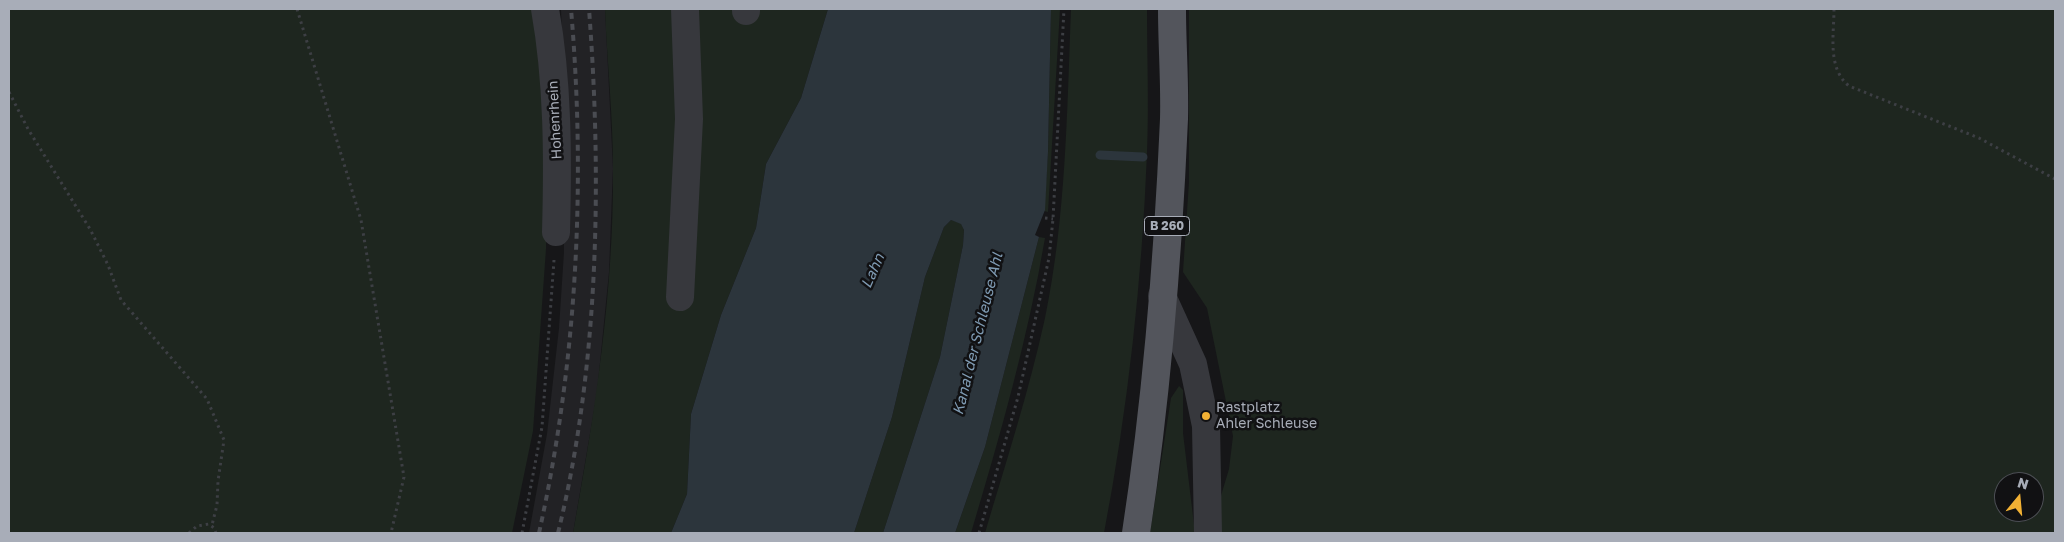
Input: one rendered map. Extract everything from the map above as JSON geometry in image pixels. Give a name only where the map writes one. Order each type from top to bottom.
[{"type":"main road","name":"B 260","points":[[1136,533],[1150,443],[1162,296],[1174,117],[1172,9]]},
{"type":"street","name":"Hohenrhein","points":[[546,9],[550,33],[558,162],[556,232]]},
{"type":"street","points":[[680,297],[689,119],[685,9]]},
{"type":"street","points":[[1162,296],[1193,364],[1206,426],[1208,533]]},
{"type":"path","points":[[297,9],[361,220],[404,477],[391,533]]},
{"type":"path","points":[[979,533],[1018,397],[1049,258],[1053,219],[1064,9]]},
{"type":"path","points":[[1834,9],[1834,63],[1840,79],[1849,86],[1979,138],[2055,178]]},
{"type":"path","points":[[9,92],[28,129],[90,229],[108,265],[121,300],[207,399],[224,440],[218,480],[217,505],[212,525],[216,533]]},
{"type":"path","points":[[1045,218],[1053,219]]},
{"type":"path","points":[[522,533],[542,427],[556,232]]},
{"type":"path","points":[[189,533],[198,526],[212,525]]},
{"type":"shaded area","points":[[9,9],[533,9],[540,47],[546,153],[546,249],[533,431],[512,533],[9,533]]},
{"type":"shaded area","points":[[561,9],[605,9],[613,168],[609,272],[597,393],[573,533],[529,533],[547,434],[559,328],[564,252],[564,93]]},
{"type":"shaded area","points":[[605,9],[828,9],[801,98],[766,164],[756,228],[721,315],[691,414],[687,494],[671,533],[573,533],[596,397],[607,305],[610,260],[613,148]]},
{"type":"shaded area","points":[[1051,9],[1060,9],[1048,212],[1044,211],[1048,152]]},
{"type":"shaded area","points":[[1071,9],[1147,9],[1148,135],[1142,248],[1133,344],[1113,486],[1104,533],[985,533],[1032,372],[1052,280],[1061,203],[1067,125]]},
{"type":"shaded area","points":[[1189,9],[2055,9],[2055,533],[1218,533],[1217,509],[1229,469],[1233,436],[1207,308],[1183,272],[1189,182]]},
{"type":"shaded area","points":[[951,220],[961,223],[964,230],[963,245],[940,357],[883,533],[854,533],[892,417],[925,277],[944,227]]},
{"type":"shaded area","points":[[1039,237],[1045,238],[1030,313],[1022,350],[992,460],[971,533],[955,533],[985,447]]},
{"type":"shaded area","points":[[1179,386],[1183,390],[1183,433],[1195,533],[1150,533],[1171,398]]},
{"type":"water","points":[[828,9],[1051,9],[1045,210],[1035,235],[1039,237],[985,447],[955,533],[883,533],[940,357],[963,245],[964,230],[961,224],[951,220],[944,227],[925,277],[892,417],[854,533],[671,533],[687,494],[691,414],[721,315],[756,228],[766,164],[801,98]]},
{"type":"waterway","points":[[1100,155],[1143,157]]},
{"type":"railway","points":[[539,533],[562,403],[570,338],[575,272],[578,141],[571,9]]},
{"type":"railway","points":[[558,533],[572,470],[582,405],[594,273],[595,140],[589,9]]},
{"type":"place","name":"Rastplatz Ahler Schleuse","points":[[1206,416]]},
{"type":"water label","name":"Lahn","points":[[873,271]]},
{"type":"water label","name":"Kanal der Schleuse Ahl","points":[[978,334]]}]
